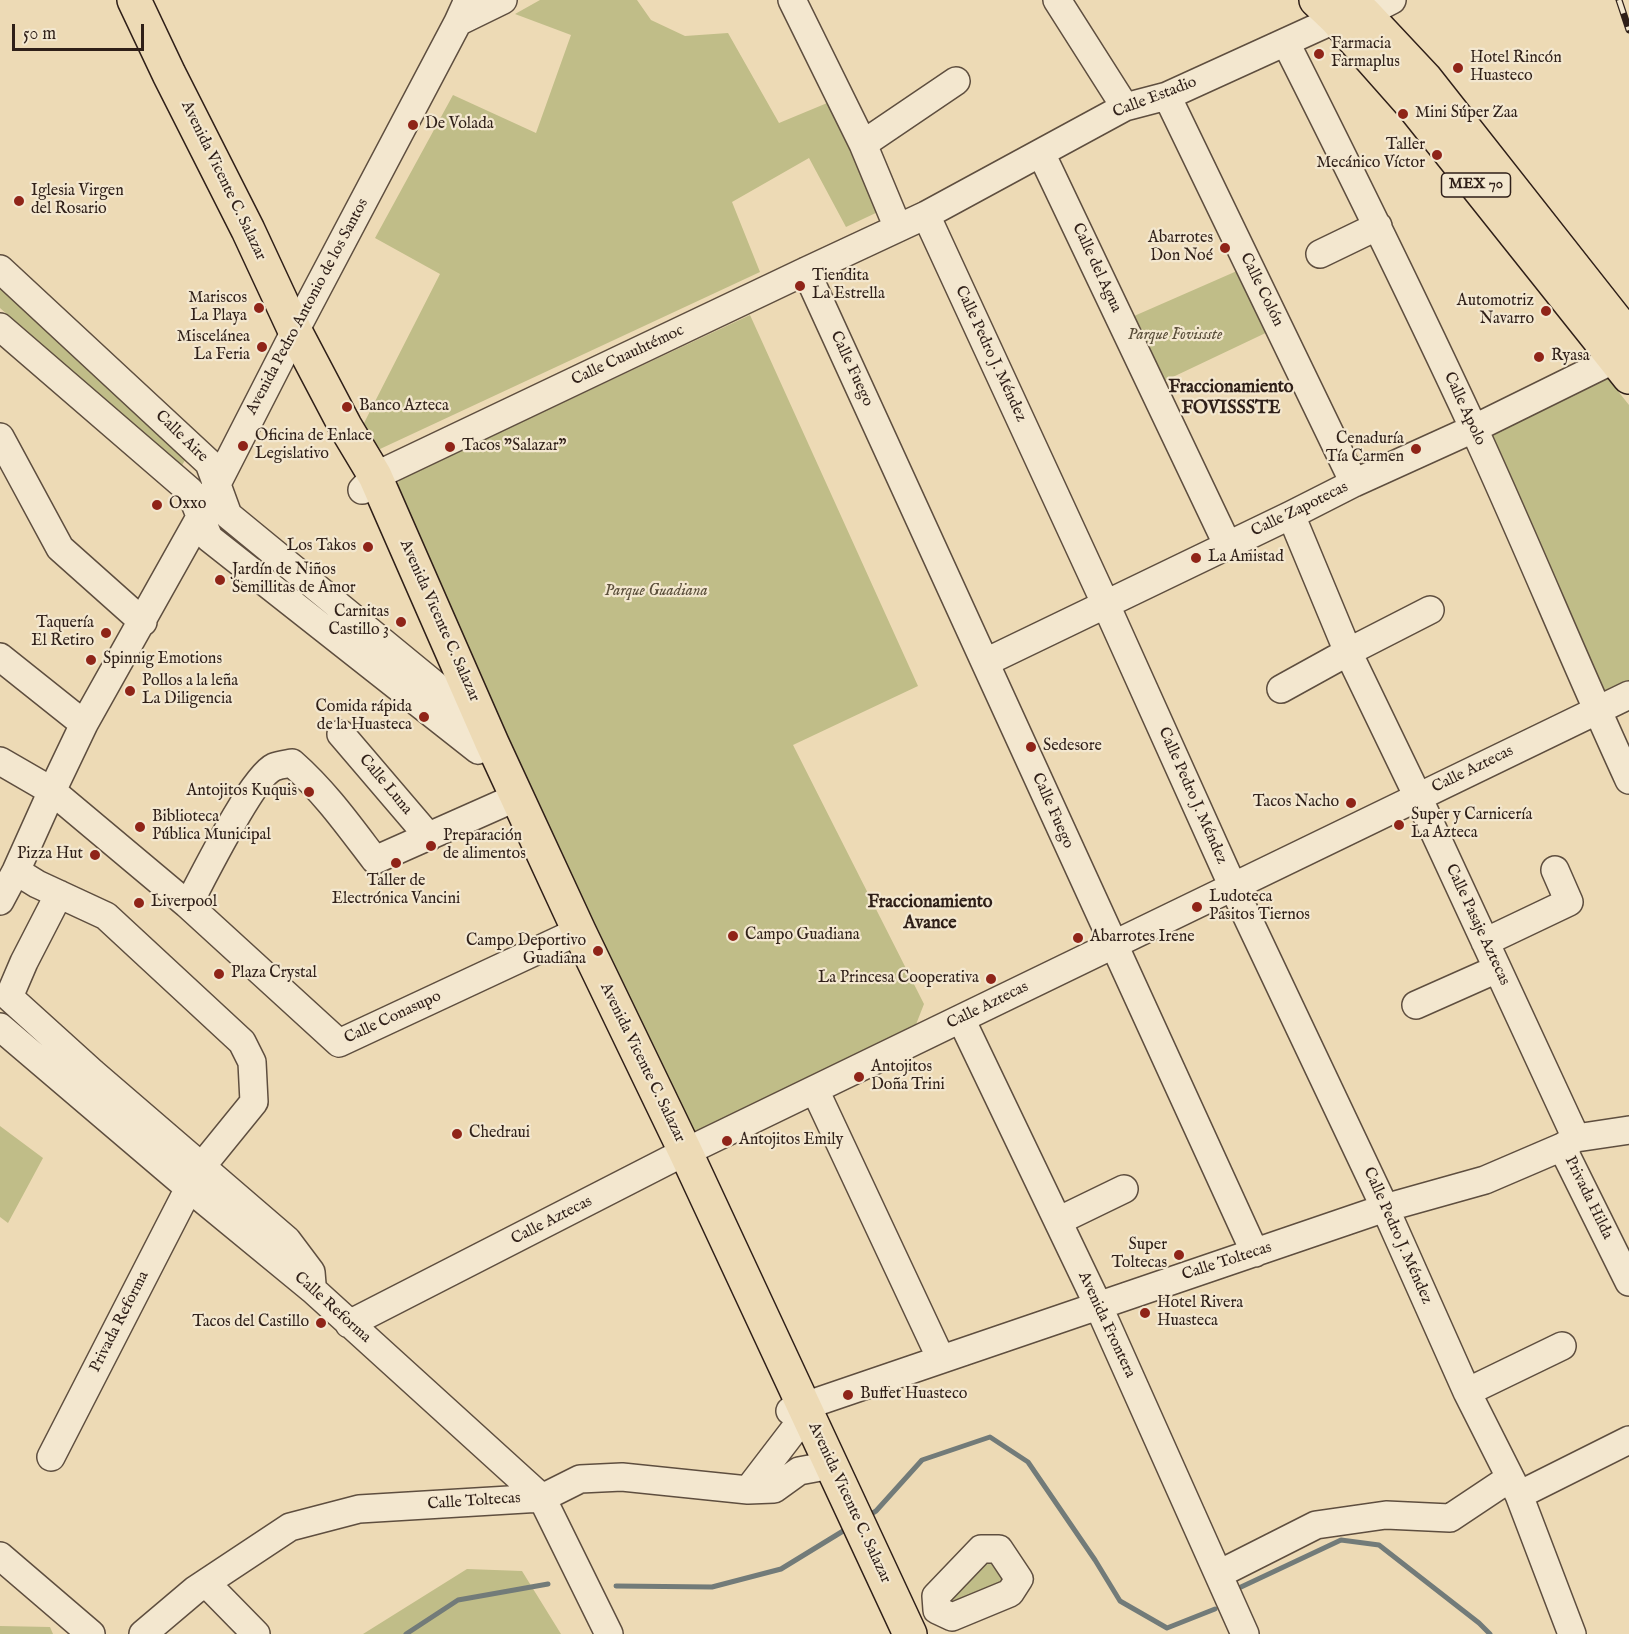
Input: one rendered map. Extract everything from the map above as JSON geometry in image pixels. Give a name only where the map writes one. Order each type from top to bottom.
[{"type":"main road","name":"Avenida Vicente C. Salazar","points":[[135,0],[295,331],[345,426],[456,703],[485,740]]},
{"type":"main road","name":"MEX 70","points":[[1352,7],[1413,106],[1624,358]]},
{"type":"main road","name":"Avenida Vicente C. Salazar","points":[[369,483],[572,934],[679,1156],[797,1414],[903,1632]]},
{"type":"street","points":[[463,11],[503,0]]},
{"type":"street","points":[[1057,0],[1125,107]]},
{"type":"street","points":[[796,1],[863,144],[898,228],[926,215]]},
{"type":"street","name":"Calle Estadio","points":[[926,215],[1125,107],[1167,96],[1286,43],[1352,7]]},
{"type":"street","name":"Avenida Pedro Antonio de los Santos","points":[[7,880],[84,724],[200,517],[463,11]]},
{"type":"street","name":"Calle Apolo","points":[[1286,43],[1378,226],[1473,429],[1629,780]]},
{"type":"street","points":[[863,144],[956,81]]},
{"type":"street","name":"Calle Colón","points":[[1167,96],[1354,483]]},
{"type":"street","name":"Calle del Agua","points":[[1041,153],[1228,546]]},
{"type":"street","name":"Calle Pedro J. Méndez","points":[[926,215],[1233,887],[1385,1208],[1467,1392],[1515,1487],[1572,1634]]},
{"type":"street","points":[[1320,254],[1378,226]]},
{"type":"street","name":"Calle Cuauhtémoc","points":[[369,483],[898,228]]},
{"type":"street","name":"Calle Aire","points":[[0,269],[209,463],[228,515],[456,703]]},
{"type":"street","name":"Calle Fuego","points":[[806,271],[986,662],[1112,945],[1255,1253]]},
{"type":"street","name":"Calle Aire","points":[[0,327],[189,491],[209,537],[485,740]]},
{"type":"street","name":"Calle Zapotecas","points":[[986,662],[1354,483],[1624,358]]},
{"type":"street","points":[[0,436],[60,548],[143,622]]},
{"type":"street","name":"Calle Pasaje Aztecas","points":[[1291,515],[1348,652],[1497,969],[1569,1143]]},
{"type":"street","points":[[1281,689],[1430,610]]},
{"type":"street","points":[[0,657],[84,724]]},
{"type":"street","name":"Calle Aztecas","points":[[349,1324],[679,1156],[1629,695]]},
{"type":"street","name":"Calle Luna","points":[[341,734],[429,837]]},
{"type":"street","name":"Calle Conasupo","points":[[0,761],[52,790],[188,905],[339,1043],[572,934]]},
{"type":"street","points":[[188,905],[246,799],[261,778],[273,767],[292,763],[311,780],[331,801],[375,860],[510,800]]},
{"type":"street","points":[[1485,942],[1569,902],[1555,870]]},
{"type":"street","name":"Privada Reforma","points":[[7,880],[37,884],[106,915],[242,1042],[252,1062],[254,1102],[195,1177],[51,1457]]},
{"type":"street","points":[[59,894],[12,959],[9,997],[93,1073],[195,1177]]},
{"type":"street","points":[[1416,1005],[1497,969]]},
{"type":"street","name":"Avenida Frontera","points":[[961,1019],[1098,1305],[1245,1634]]},
{"type":"street","name":"Calle Reforma","points":[[0,1027],[195,1177],[349,1324],[542,1498],[609,1634]]},
{"type":"street","points":[[815,1090],[941,1359]]},
{"type":"street","name":"Calle Toltecas","points":[[797,1414],[941,1359],[1098,1305],[1385,1208],[1485,1179],[1569,1143],[1629,1130]]},
{"type":"street","name":"Privada Hilda","points":[[1569,1143],[1629,1282]]},
{"type":"street","points":[[1058,1221],[1124,1190]]},
{"type":"street","points":[[1467,1392],[1562,1346]]},
{"type":"street","points":[[748,1490],[797,1414]]},
{"type":"street","points":[[1219,1574],[1316,1525],[1386,1515],[1450,1518],[1515,1487],[1629,1440]]},
{"type":"street","name":"Calle Toltecas","points":[[143,1634],[195,1590],[290,1527],[359,1509],[542,1498],[580,1479],[622,1478],[748,1490],[774,1489],[799,1471],[824,1466]]},
{"type":"street","points":[[0,1556],[91,1634]]},
{"type":"street","points":[[206,1583],[256,1634]]},
{"type":"street","points":[[903,1632],[937,1610]]},
{"type":"green space","points":[[540,0],[637,0],[651,20],[685,36],[728,33],[779,123],[832,101],[880,211],[846,227],[809,158],[732,202],[760,272],[380,449],[363,425],[440,274],[375,238],[453,95],[536,133],[571,35],[515,14]]},
{"type":"green space","name":"Parque Fovissste","points":[[1246,267],[1274,329],[1156,385],[1125,320]]},
{"type":"green space","points":[[0,288],[185,460],[180,469],[0,308]]},
{"type":"green space","name":"Parque Guadiana","points":[[750,315],[918,686],[793,745],[924,1004],[915,1027],[697,1134],[688,1131],[393,493],[400,479]]},
{"type":"green space","points":[[1602,371],[1629,405],[1629,684],[1612,692],[1603,692],[1483,430]]},
{"type":"green space","points":[[0,1126],[43,1158],[8,1223],[0,1217]]},
{"type":"green space","points":[[997,1556],[1011,1582],[948,1604],[948,1589]]},
{"type":"green space","points":[[467,1569],[522,1571],[561,1634],[363,1634]]},
{"type":"green space","points":[[0,1626],[50,1627],[53,1634],[0,1634]]},
{"type":"waterway","points":[[866,1517],[876,1511],[922,1460],[990,1437],[1028,1462],[1120,1601],[1167,1628],[1215,1609]]},
{"type":"waterway","points":[[616,1586],[712,1587],[781,1569],[848,1528]]},
{"type":"waterway","points":[[1241,1587],[1341,1540],[1379,1545],[1490,1634]]},
{"type":"waterway","points":[[406,1634],[458,1600],[548,1584]]},
{"type":"railway","points":[[1619,0],[1629,30]]},
{"type":"place","name":"Farmacia Farmaplus","points":[[1319,54]]},
{"type":"place","name":"Hotel Rincón Huasteco","points":[[1458,68]]},
{"type":"place","name":"Mini Súper Zaa","points":[[1403,114]]},
{"type":"place","name":"De Volada","points":[[413,125]]},
{"type":"place","name":"Taller Mecánico Víctor","points":[[1437,155]]},
{"type":"place","name":"Iglesia Virgen del Rosario","points":[[19,201]]},
{"type":"place","name":"Abarrotes Don Noé","points":[[1225,248]]},
{"type":"place","name":"Tiendita La Estrella","points":[[800,286]]},
{"type":"place","name":"Mariscos La Playa","points":[[259,308]]},
{"type":"place","name":"Automotriz Navarro","points":[[1546,311]]},
{"type":"place","name":"Miscelánea La Feria","points":[[262,347]]},
{"type":"place","name":"Ryasa","points":[[1539,357]]},
{"type":"place","name":"Banco Azteca","points":[[347,407]]},
{"type":"place","name":"Oficina de Enlace Legislativo","points":[[243,446]]},
{"type":"place","name":"Tacos \"Salazar\"","points":[[450,447]]},
{"type":"place","name":"Cenaduría Tía Carmen","points":[[1416,449]]},
{"type":"place","name":"Oxxo","points":[[157,505]]},
{"type":"place","name":"Los Takos","points":[[368,547]]},
{"type":"place","name":"La Amistad","points":[[1196,558]]},
{"type":"place","name":"Jardín de Niños Semillitas de Amor","points":[[220,580]]},
{"type":"place","name":"Carnitas Castillo 3","points":[[401,622]]},
{"type":"place","name":"Taquería El Retiro","points":[[106,633]]},
{"type":"place","name":"Spinnig Emotions","points":[[91,660]]},
{"type":"place","name":"Pollos a la leña La Diligencia","points":[[130,691]]},
{"type":"place","name":"Comida rápida de la Huasteca","points":[[424,717]]},
{"type":"place","name":"Sedesore","points":[[1031,747]]},
{"type":"place","name":"Antojitos Kuquis","points":[[309,792]]},
{"type":"place","name":"Tacos Nacho","points":[[1351,803]]},
{"type":"place","name":"Super y Carnicería La Azteca","points":[[1399,825]]},
{"type":"place","name":"Biblioteca Pública Municipal","points":[[140,827]]},
{"type":"place","name":"Preparación de alimentos","points":[[431,846]]},
{"type":"place","name":"Pizza Hut","points":[[95,855]]},
{"type":"place","name":"Taller de Electrónica Vancini","points":[[396,863]]},
{"type":"place","name":"Liverpool","points":[[139,903]]},
{"type":"place","name":"Ludoteca Pasitos Tiernos","points":[[1197,907]]},
{"type":"place","name":"Campo Guadiana","points":[[733,936]]},
{"type":"place","name":"Abarrotes Irene","points":[[1078,938]]},
{"type":"place","name":"Campo Deportivo Guadiana","points":[[598,951]]},
{"type":"place","name":"Plaza Crystal","points":[[219,974]]},
{"type":"place","name":"La Princesa Cooperativa","points":[[991,979]]},
{"type":"place","name":"Antojitos Doña Trini","points":[[859,1077]]},
{"type":"place","name":"Chedraui","points":[[457,1134]]},
{"type":"place","name":"Antojitos Emily","points":[[727,1141]]},
{"type":"place","name":"Super Toltecas","points":[[1179,1255]]},
{"type":"place","name":"Hotel Rivera Huasteca","points":[[1145,1313]]},
{"type":"place","name":"Tacos del Castillo","points":[[321,1323]]},
{"type":"place","name":"Buffet Huasteco","points":[[848,1395]]},
{"type":"district","name":"Fraccionamiento FOVISSSTE","points":[[1231,398]]},
{"type":"district","name":"Fraccionamiento Avance","points":[[930,913]]}]
